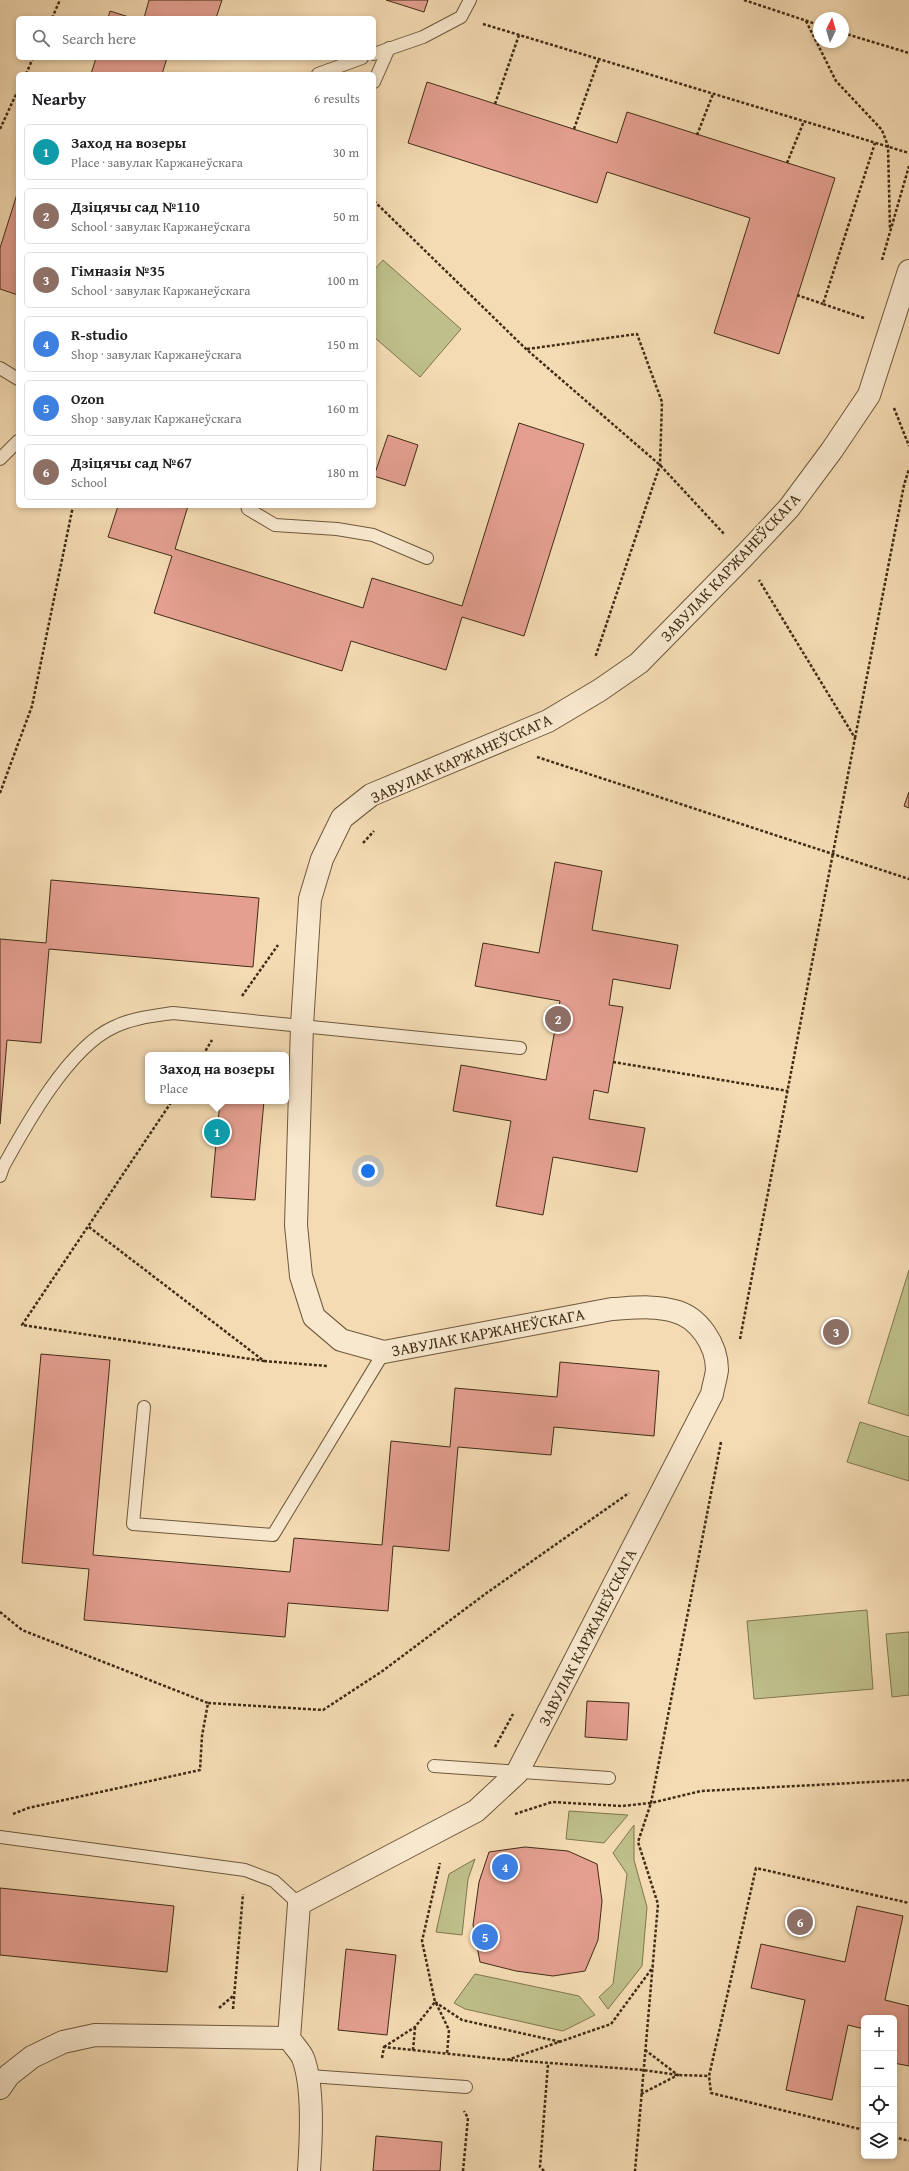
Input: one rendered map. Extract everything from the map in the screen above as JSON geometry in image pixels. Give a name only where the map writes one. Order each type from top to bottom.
[{"type":"street","name":"ЗАВУЛАК КАРЖАНЕЎСКАГА","points":[[299,1904],[476,1811],[517,1773],[712,1394],[717,1370],[712,1346],[699,1325],[675,1311],[646,1308],[612,1309],[378,1360],[341,1340],[314,1317],[301,1276],[296,1225],[302,1025],[310,899],[322,858],[342,818],[370,795],[548,721],[600,690],[639,663],[789,508],[832,450],[868,395],[909,271]]},
{"type":"street","points":[[299,1904],[289,2038],[302,2057],[309,2076],[311,2147],[309,2171]]},
{"type":"street","points":[[0,2088],[9,2075],[32,2057],[63,2042],[96,2035],[289,2038]]},
{"type":"lane","points":[[376,53],[423,36],[461,17],[470,0]]},
{"type":"lane","points":[[376,77],[389,48]]},
{"type":"lane","points":[[324,72],[356,60]]},
{"type":"lane","points":[[0,368],[16,378]]},
{"type":"lane","points":[[0,459],[16,443]]},
{"type":"lane","points":[[248,508],[275,525],[337,529],[373,535],[427,558]]},
{"type":"lane","points":[[0,1176],[3,1166],[38,1105],[90,1043],[113,1027],[139,1018],[173,1013],[520,1048]]},
{"type":"lane","points":[[144,1407],[133,1524],[272,1535],[378,1360]]},
{"type":"lane","points":[[434,1766],[517,1773],[609,1778]]},
{"type":"lane","points":[[0,1837],[245,1870],[274,1881],[299,1904]]},
{"type":"lane","points":[[309,2076],[466,2087]]},
{"type":"path","points":[[53,16],[60,0]]},
{"type":"path","points":[[744,0],[813,23]]},
{"type":"path","points":[[461,17],[909,153]]},
{"type":"path","points":[[806,21],[836,81],[882,130],[888,146],[890,232]]},
{"type":"path","points":[[495,104],[519,35]]},
{"type":"path","points":[[849,35],[909,54]]},
{"type":"path","points":[[574,129],[599,59]]},
{"type":"path","points":[[27,72],[32,60]]},
{"type":"path","points":[[0,129],[16,94]]},
{"type":"path","points":[[697,135],[713,94]]},
{"type":"path","points":[[787,163],[804,121]]},
{"type":"path","points":[[823,304],[875,143]]},
{"type":"path","points":[[376,203],[526,349],[660,465],[745,555],[855,738]]},
{"type":"path","points":[[797,295],[865,318]]},
{"type":"path","points":[[526,349],[638,334],[662,402],[660,465],[590,675],[600,690]]},
{"type":"path","points":[[740,1341],[904,485],[909,469]]},
{"type":"path","points":[[0,793],[32,706],[73,508]]},
{"type":"path","points":[[496,743],[909,879]]},
{"type":"path","points":[[360,845],[376,828]]},
{"type":"path","points":[[205,1052],[279,943]]},
{"type":"path","points":[[614,1062],[788,1091]]},
{"type":"path","points":[[170,1104],[22,1326],[264,1361],[378,1360]]},
{"type":"path","points":[[89,1227],[264,1361]]},
{"type":"path","points":[[635,2171],[640,2094],[654,1966],[658,1904],[638,1842],[651,1803],[722,1435]]},
{"type":"path","points":[[0,1612],[22,1630],[208,1703],[323,1710],[381,1672],[488,1592],[633,1490]]},
{"type":"path","points":[[7,1817],[28,1808],[200,1770],[202,1736],[208,1703]]},
{"type":"path","points":[[514,1814],[552,1802],[622,1806],[651,1803],[701,1791],[909,1780]]},
{"type":"path","points":[[446,1859],[440,1863],[422,1941],[435,2002],[449,2030],[447,2054]]},
{"type":"path","points":[[861,2129],[711,2093],[709,2076],[756,1868],[909,1903]]},
{"type":"path","points":[[230,2036],[245,1870]]},
{"type":"path","points":[[507,2060],[563,2042],[611,2024],[654,1966]]},
{"type":"path","points":[[435,2002],[462,2020],[563,2042]]},
{"type":"path","points":[[379,2081],[384,2047],[415,2027],[435,2002]]},
{"type":"path","points":[[413,2050],[415,2027]]},
{"type":"path","points":[[384,2047],[548,2064],[643,2070],[678,2075],[709,2076]]},
{"type":"path","points":[[645,2050],[678,2075]]},
{"type":"path","points":[[544,2171],[540,2167],[548,2064]]},
{"type":"path","points":[[640,2094],[678,2075]]},
{"type":"path","points":[[460,2107],[468,2118],[463,2171]]},
{"type":"path","points":[[897,2138],[909,2141]]},
{"type":"green space","points":[[383,260],[461,329],[420,377],[376,339],[376,268]]},
{"type":"green space","points":[[909,1270],[909,1416],[868,1403]]},
{"type":"green space","points":[[860,1422],[909,1437],[909,1481],[847,1462]]},
{"type":"green space","points":[[867,1610],[873,1689],[754,1699],[747,1621]]},
{"type":"green space","points":[[909,1632],[909,1695],[892,1697],[886,1634]]},
{"type":"green space","points":[[569,1811],[628,1815],[604,1843],[566,1839]]},
{"type":"green space","points":[[634,1825],[634,1860],[647,1907],[642,1966],[608,2009],[599,1997],[613,1984],[627,1874],[613,1853]]},
{"type":"green space","points":[[475,1859],[468,1879],[462,1935],[436,1932],[449,1874]]},
{"type":"green space","points":[[475,1974],[579,1996],[595,2015],[563,2031],[465,2009],[454,2003]]},
{"type":"building","points":[[149,0],[222,0],[217,16],[145,16]]},
{"type":"building","points":[[386,0],[428,0],[424,12]]},
{"type":"building","points":[[110,11],[126,16],[109,16]]},
{"type":"building","points":[[95,60],[166,60],[163,72],[92,72]]},
{"type":"building","points":[[427,82],[617,143],[627,112],[835,178],[779,354],[714,333],[750,218],[607,172],[597,203],[408,143]]},
{"type":"building","points":[[16,197],[16,294],[0,289],[0,248]]},
{"type":"building","points":[[519,423],[584,444],[524,636],[462,617],[446,670],[351,641],[342,671],[154,613],[172,556],[108,537],[117,508],[187,508],[175,549],[363,608],[372,578],[462,606]]},
{"type":"building","points":[[388,435],[418,445],[405,486],[376,477],[376,470]]},
{"type":"building","points":[[909,792],[909,808],[904,806]]},
{"type":"building","points":[[555,862],[602,871],[592,930],[678,945],[670,989],[613,979],[609,1005],[623,1007],[608,1093],[594,1090],[589,1119],[645,1128],[637,1172],[553,1157],[543,1215],[496,1206],[511,1121],[453,1111],[461,1065],[546,1080],[560,1001],[475,986],[483,943],[539,953]]},
{"type":"building","points":[[51,880],[259,898],[253,967],[49,949],[41,1043],[7,1040],[0,1124],[0,939],[46,943]]},
{"type":"building","points":[[220,1104],[264,1104],[255,1200],[211,1197]]},
{"type":"building","points":[[41,1354],[110,1360],[93,1555],[290,1572],[294,1538],[382,1545],[391,1441],[450,1447],[455,1388],[557,1397],[560,1362],[659,1371],[654,1436],[554,1427],[551,1455],[458,1447],[449,1551],[393,1546],[388,1611],[288,1603],[285,1637],[84,1620],[89,1569],[22,1563]]},
{"type":"building","points":[[587,1701],[629,1703],[627,1740],[585,1737]]},
{"type":"building","points":[[525,1847],[568,1851],[597,1864],[602,1901],[598,1940],[585,1971],[553,1976],[516,1971],[480,1962],[473,1925],[479,1882],[489,1852]]},
{"type":"building","points":[[0,1888],[174,1906],[167,1972],[0,1955]]},
{"type":"building","points":[[857,1906],[903,1916],[885,2000],[909,2006],[909,2066],[897,2064],[897,2015],[861,2015],[861,2028],[848,2025],[832,2100],[786,2090],[805,2000],[751,1988],[761,1944],[845,1962]]},
{"type":"building","points":[[346,1949],[396,1955],[387,2035],[338,2030]]},
{"type":"building","points":[[376,2136],[442,2142],[440,2171],[373,2171]]},
{"type":"place","name":"Дзіцячы сад №110","points":[[558,1019]]},
{"type":"place","name":"Заход на возеры","points":[[217,1132]]},
{"type":"place","name":"Гімназія №35","points":[[836,1332]]},
{"type":"place","name":"R-studio","points":[[505,1867]]},
{"type":"place","name":"Дзіцячы сад №67","points":[[800,1922]]},
{"type":"place","name":"Ozon","points":[[485,1937]]}]
